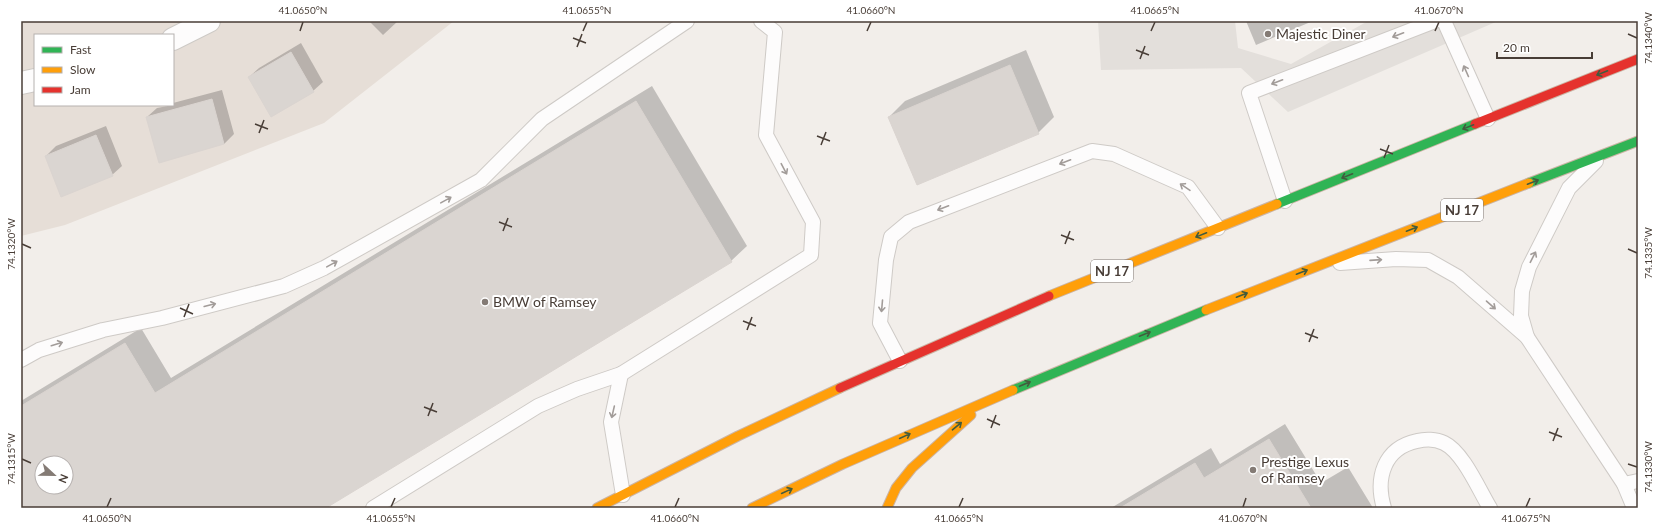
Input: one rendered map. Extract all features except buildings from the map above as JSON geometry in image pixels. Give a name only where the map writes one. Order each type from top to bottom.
[{"type":"highway","name":"NJ 17","points":[[597,508],[738,436],[900,361],[1053,294],[1638,59]]},
{"type":"highway","name":"NJ 17","points":[[752,508],[908,434],[1191,316],[1638,142]]},
{"type":"highway","points":[[1601,156],[1638,148]]},
{"type":"highway","points":[[887,508],[896,489],[917,464],[943,439],[989,400]]},
{"type":"street","points":[[174,39],[209,21]]},
{"type":"street","points":[[21,83],[34,80]]},
{"type":"lane","points":[[21,360],[39,350],[103,330],[162,318],[284,286],[324,268],[481,180],[542,119],[687,21]]},
{"type":"lane","points":[[373,508],[538,406],[577,389],[622,374],[811,255],[813,222],[766,135],[775,32],[760,21]]},
{"type":"lane","points":[[1285,201],[1249,93],[1435,21]]},
{"type":"lane","points":[[1444,21],[1488,119]]},
{"type":"lane","points":[[900,361],[880,323],[886,260],[891,237],[909,222],[1092,151],[1114,154],[1188,187],[1218,228]]},
{"type":"lane","points":[[1527,337],[1521,316],[1522,291],[1528,267],[1569,188],[1601,156]]},
{"type":"lane","points":[[1323,264],[1396,259],[1428,260],[1458,277],[1527,337],[1624,484],[1634,508]]},
{"type":"lane","points":[[622,374],[611,422],[623,495]]},
{"type":"lane","points":[[1384,508],[1380,482],[1387,459],[1404,444],[1425,439],[1444,443],[1459,456],[1490,508]]},
{"type":"lane","points":[[1624,484],[1638,481]]},
{"type":"shaded area","points":[[21,21],[454,21],[324,123],[65,225],[21,236]]},
{"type":"shaded area","points":[[1098,21],[1235,21],[1238,48],[1291,64],[1368,21],[1498,21],[1288,112],[1241,68],[1101,70]]},
{"type":"traffic: fast","points":[[1277,204],[1475,124]]},
{"type":"traffic: fast","points":[[1529,183],[1638,141]]},
{"type":"traffic: fast","points":[[1013,390],[1206,310]]},
{"type":"traffic: slow","points":[[1206,310],[1529,183]]},
{"type":"traffic: slow","points":[[1049,296],[1277,204]]},
{"type":"traffic: slow","points":[[597,508],[738,436],[840,388]]},
{"type":"traffic: slow","points":[[752,508],[843,464],[1013,390]]},
{"type":"traffic: slow","points":[[887,508],[896,488],[912,468],[971,415]]},
{"type":"traffic: jam","points":[[1475,124],[1638,59]]},
{"type":"traffic: jam","points":[[840,388],[1049,296]]},
{"type":"place","name":"Majestic Diner","points":[[1268,34]]},
{"type":"place","name":"BMW of Ramsey","points":[[485,302]]},
{"type":"place","name":"Prestige Lexus of Ramsey","points":[[1253,470]]}]
